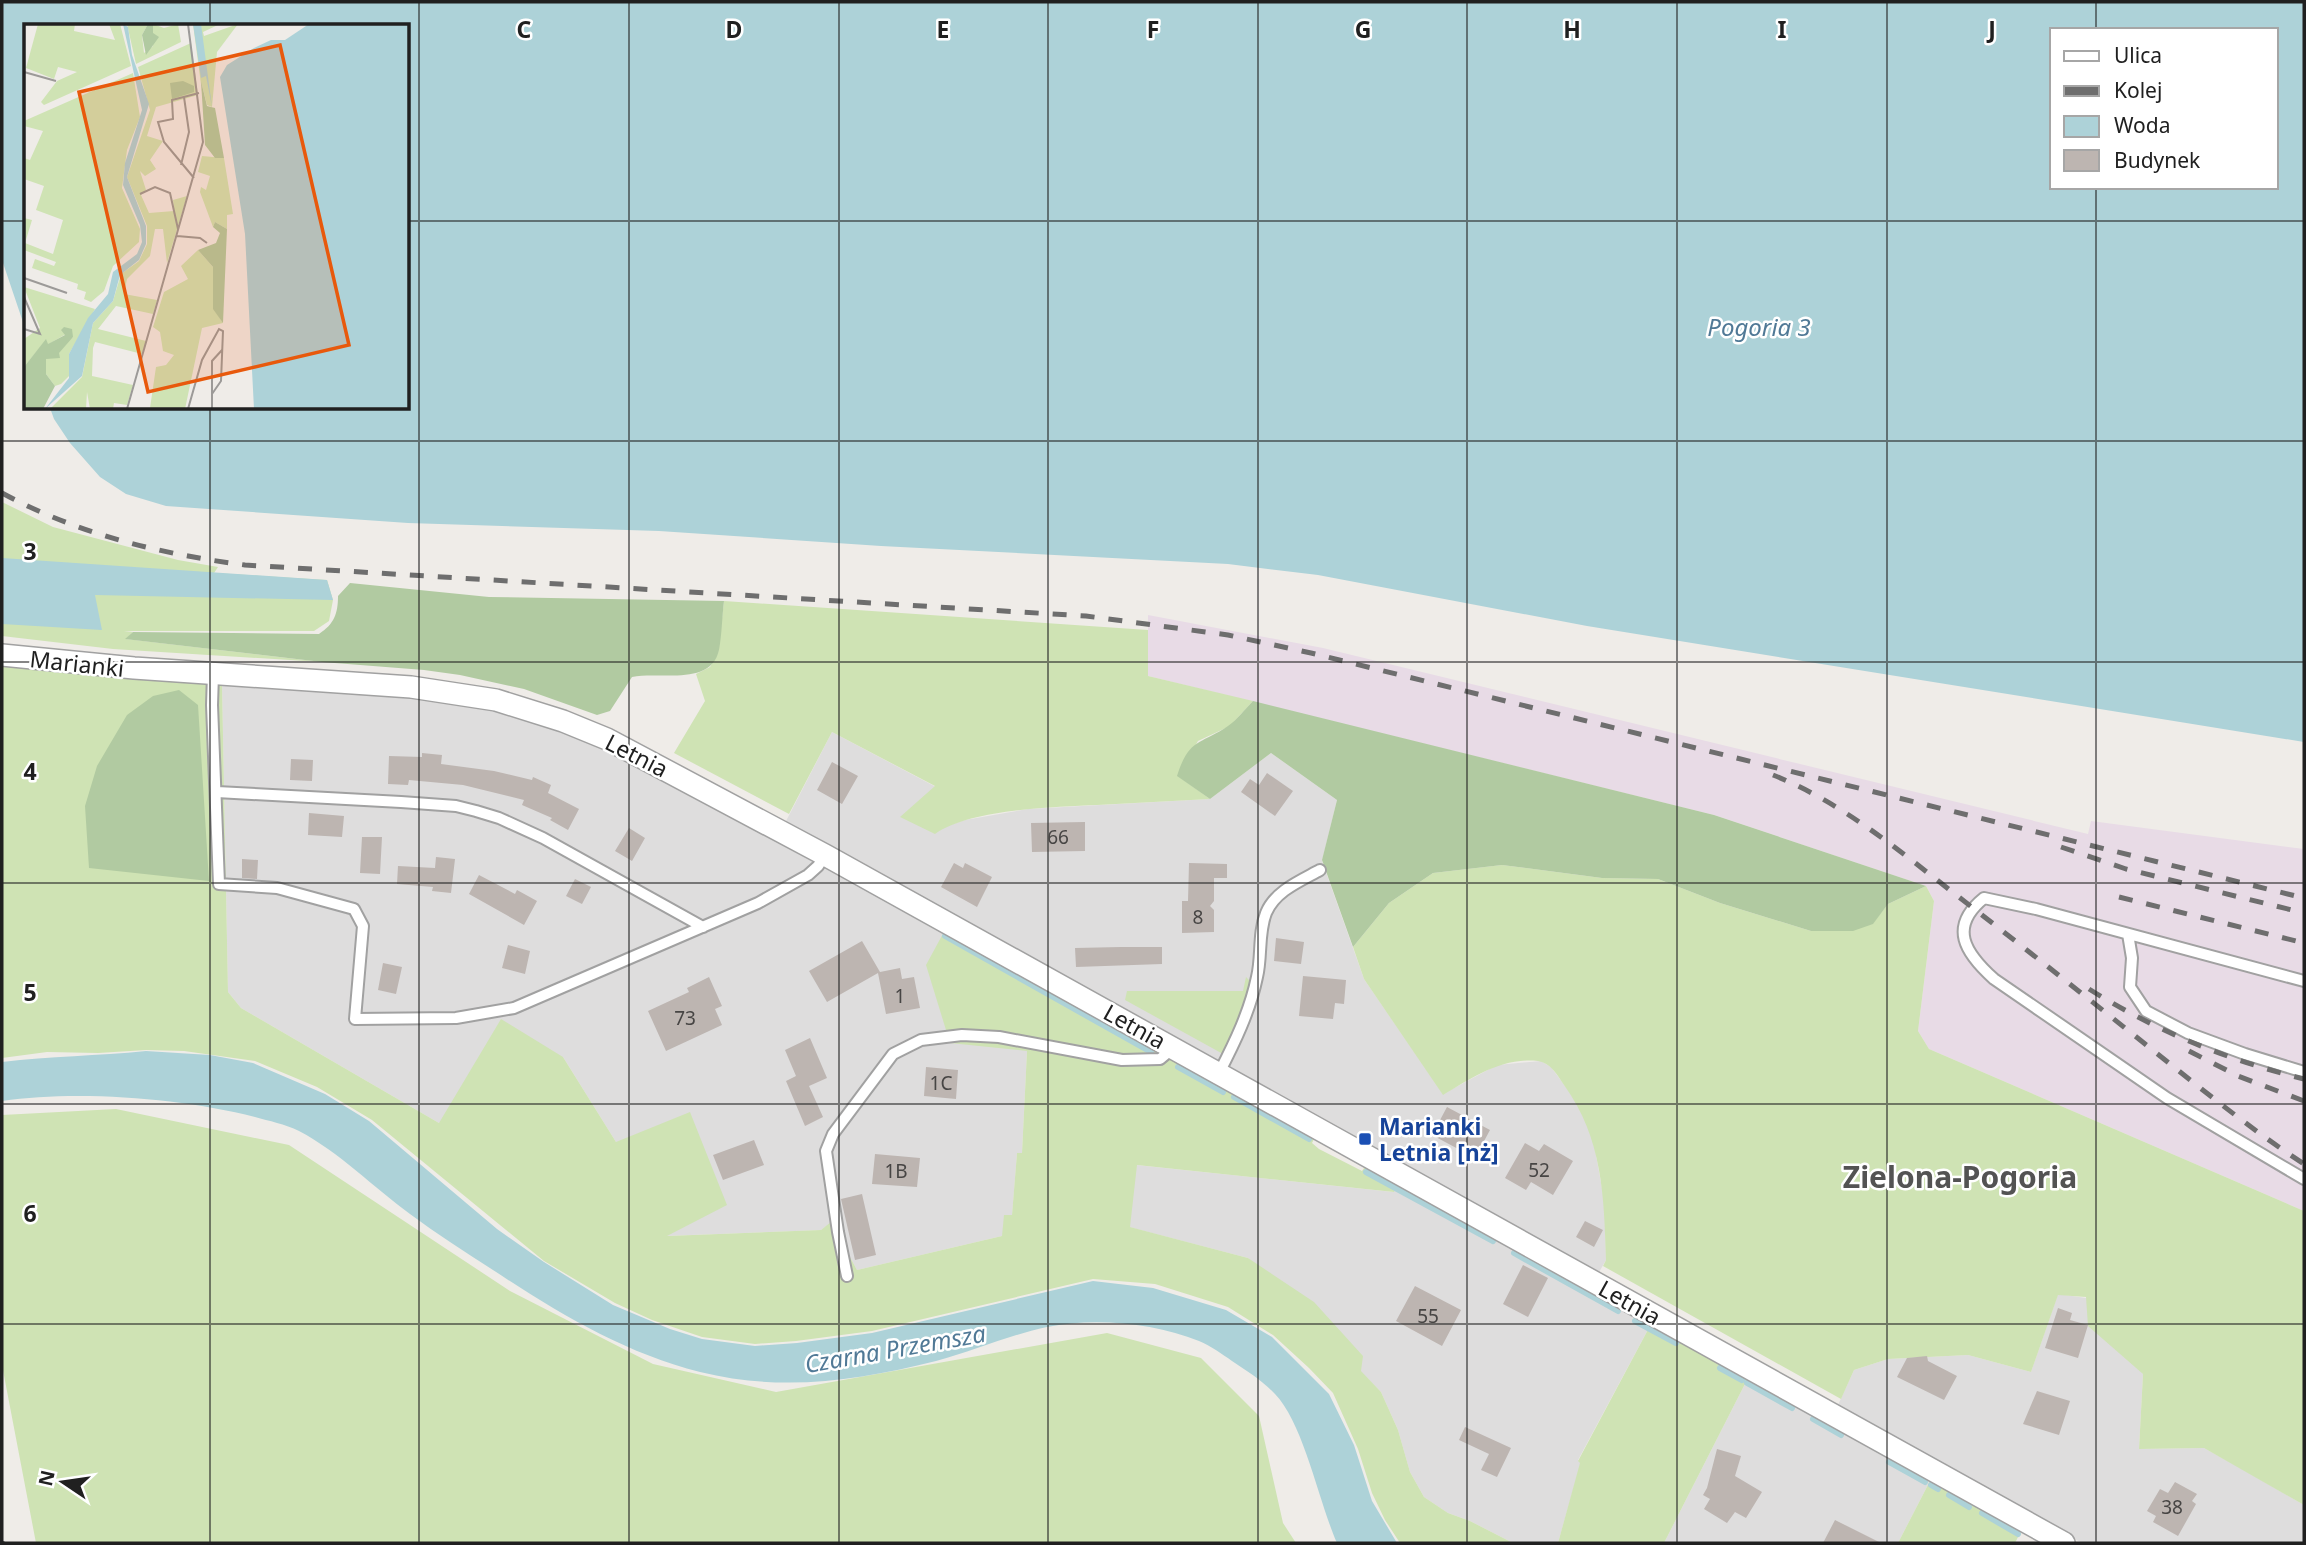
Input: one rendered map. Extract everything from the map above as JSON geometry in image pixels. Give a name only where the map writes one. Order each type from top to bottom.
[{"type":"street","name":"Marianki","points":[[2,655],[153,670]]},
{"type":"street","name":"Letnia","points":[[153,670],[429,689],[482,697],[578,726],[619,745],[825,855],[2064,1543]]},
{"type":"lane","points":[[213,674],[219,884],[277,888],[354,909],[363,926],[355,1019],[456,1017],[514,1008],[758,903],[795,884],[813,871],[825,855]]},
{"type":"lane","points":[[217,792],[456,806],[476,811],[499,818],[543,838],[702,928]]},
{"type":"lane","points":[[1219,1073],[1240,1031],[1252,998],[1266,912],[1283,891],[1320,870]]},
{"type":"lane","points":[[2304,981],[2036,909],[1984,898],[1972,907],[1964,923],[1963,936],[1967,948],[1978,964],[1994,979],[2167,1098],[2304,1179]]},
{"type":"lane","points":[[2128,934],[2132,958],[2130,987],[2146,1011],[2199,1037],[2304,1072]]},
{"type":"lane","points":[[847,1276],[826,1151],[833,1134],[893,1054],[921,1040],[962,1035],[999,1037],[1122,1059],[1160,1059],[1172,1046]]},
{"type":"shaded area","points":[[1148,615],[1323,648],[2088,834],[2091,821],[2304,849],[2304,1211],[1929,1049],[1918,1031],[1934,901],[1926,886],[1714,815],[1148,676]]},
{"type":"shaded area","points":[[222,684],[415,696],[495,709],[589,741],[945,930],[1027,1051],[1022,1153],[1017,1153],[1012,1216],[1002,1236],[857,1270],[831,1223],[821,1230],[665,1236],[616,1142],[563,1057],[439,1123],[241,1008],[228,992]]},
{"type":"shaded area","points":[[832,732],[936,787],[944,827],[965,820],[1028,809],[1210,799],[1271,753],[1337,800],[1322,861],[1364,979],[1443,1094],[1497,1065],[1541,1061],[1551,1067],[1579,1105],[1593,1138],[1605,1205],[1606,1260],[1598,1274],[785,823]]},
{"type":"shaded area","points":[[1136,1165],[1393,1192],[1399,1183],[1651,1324],[1578,1460],[1581,1462],[1558,1543],[1513,1543],[1448,1513],[1424,1497],[1410,1472],[1398,1430],[1381,1392],[1248,1258],[1129,1227]]},
{"type":"shaded area","points":[[2058,1294],[2086,1298],[2143,1374],[2139,1449],[2204,1448],[2235,1465],[2304,1505],[2304,1543],[2082,1543],[1837,1407],[1854,1370],[1888,1359],[1968,1355],[2031,1372]]},
{"type":"shaded area","points":[[1748,1378],[1931,1479],[1898,1543],[1664,1543]]},
{"type":"green space","points":[[2,502],[53,527],[178,560],[218,567],[214,573],[327,580],[333,600],[329,621],[314,631],[124,631],[133,632],[126,639],[322,662],[113,649],[2,636]]},
{"type":"green space","points":[[350,583],[489,597],[724,601],[719,650],[714,662],[695,673],[632,677],[610,711],[597,715],[524,689],[460,675],[125,639],[133,632],[319,634],[332,622],[338,596]]},
{"type":"green space","points":[[724,601],[1148,630],[1148,676],[1253,701],[1230,726],[1198,741],[1178,776],[1210,799],[1013,811],[969,819],[935,834],[900,817],[935,786],[832,732],[789,814],[674,753],[705,701],[696,674],[710,667],[718,653]]},
{"type":"green space","points":[[2,664],[222,684],[228,992],[241,1008],[439,1123],[501,1019],[563,1057],[616,1142],[690,1112],[727,1205],[667,1236],[821,1230],[831,1222],[857,1270],[1002,1236],[1004,1215],[1012,1215],[1017,1153],[1022,1153],[1027,1051],[950,1043],[926,965],[945,930],[1315,1137],[1312,1143],[1319,1149],[1362,1171],[1366,1165],[1399,1183],[1394,1192],[1137,1165],[1130,1227],[1248,1258],[1314,1302],[1363,1356],[1361,1371],[1381,1392],[1398,1430],[1410,1472],[1424,1497],[1448,1513],[1513,1543],[1400,1543],[1372,1493],[1358,1449],[1333,1393],[1273,1335],[1228,1307],[1155,1284],[1093,1279],[872,1331],[755,1344],[702,1337],[652,1320],[615,1303],[544,1261],[372,1120],[317,1087],[255,1061],[184,1051],[146,1050],[47,1052],[2,1058]]},
{"type":"green space","points":[[179,690],[198,705],[209,881],[89,868],[85,806],[97,766],[127,715],[153,696]]},
{"type":"green space","points":[[1253,701],[1714,815],[1926,886],[1888,904],[1873,924],[1853,931],[1811,931],[1720,903],[1658,879],[1602,878],[1502,865],[1433,873],[1389,903],[1353,947],[1322,860],[1337,800],[1271,753],[1210,799],[1177,776],[1191,748],[1231,724]]},
{"type":"green space","points":[[1502,865],[1602,878],[1658,879],[1720,903],[1811,931],[1872,924],[1888,904],[1926,886],[1934,901],[1918,1031],[1929,1049],[2304,1211],[2304,1505],[2204,1448],[2139,1449],[2143,1374],[2088,1326],[2086,1297],[2058,1295],[2031,1372],[1968,1355],[1888,1359],[1854,1370],[1841,1399],[1603,1266],[1606,1260],[1604,1214],[1594,1147],[1577,1105],[1556,1074],[1547,1064],[1538,1061],[1512,1062],[1488,1070],[1443,1095],[1364,979],[1353,947],[1389,903],[1433,873]]},
{"type":"green space","points":[[1246,977],[1251,982],[1250,990],[1223,1054],[1125,1000],[1127,991],[1243,991]]},
{"type":"green space","points":[[116,1109],[289,1145],[510,1291],[653,1364],[776,1392],[1107,1333],[1201,1358],[1259,1416],[1283,1523],[1296,1543],[36,1543],[2,1365],[2,1115]]},
{"type":"green space","points":[[1651,1324],[1748,1378],[1664,1543],[1558,1543],[1580,1463],[1578,1461]]},
{"type":"green space","points":[[1931,1479],[2021,1531],[2015,1543],[1898,1543]]},
{"type":"water","name":"Pogoria 3","points":[[2,2],[2304,2],[2304,742],[1587,626],[1318,575],[1228,564],[881,546],[659,531],[408,523],[166,506],[126,494],[100,477],[70,443],[51,410],[410,410],[410,24],[24,24],[24,325],[2,260]]},
{"type":"water","points":[[2,558],[327,580],[333,600],[95,595],[102,630],[2,624]]},
{"type":"water","name":"Czarna Przemsza","points":[[146,1051],[210,1055],[253,1063],[325,1094],[369,1121],[497,1229],[544,1262],[613,1305],[702,1339],[755,1346],[872,1333],[1093,1281],[1153,1288],[1226,1310],[1272,1337],[1329,1394],[1354,1445],[1372,1501],[1397,1543],[1337,1543],[1303,1444],[1285,1407],[1270,1389],[1249,1372],[1208,1345],[1182,1335],[1144,1326],[1085,1322],[1047,1327],[936,1361],[848,1379],[790,1383],[730,1378],[700,1372],[645,1354],[567,1316],[441,1236],[328,1149],[288,1126],[226,1110],[129,1098],[63,1096],[2,1101],[2,1062]]},
{"type":"building","points":[[422,753],[442,755],[441,764],[494,771],[532,780],[533,777],[551,785],[548,793],[579,809],[568,830],[550,820],[552,818],[522,805],[524,800],[463,785],[409,780],[408,785],[388,784],[389,756],[422,757]]},
{"type":"building","points":[[291,759],[313,760],[312,781],[290,780]]},
{"type":"building","points":[[832,762],[858,776],[842,804],[817,790]]},
{"type":"building","points":[[1267,773],[1293,791],[1275,816],[1241,792],[1250,779],[1259,785]]},
{"type":"building","points":[[309,813],[344,816],[342,837],[308,835]]},
{"type":"building","points":[[1085,822],[1085,851],[1032,852],[1031,823]]},
{"type":"building","points":[[629,828],[645,838],[632,861],[615,851]]},
{"type":"building","points":[[362,837],[382,837],[380,874],[360,873]]},
{"type":"building","points":[[436,857],[455,859],[451,893],[432,891],[433,887],[397,884],[398,866],[435,868]]},
{"type":"building","points":[[242,859],[258,860],[257,879],[242,878]]},
{"type":"building","points":[[954,863],[963,868],[965,863],[992,877],[977,907],[941,887]]},
{"type":"building","points":[[1189,863],[1227,864],[1227,878],[1214,878],[1214,901],[1210,906],[1214,910],[1214,932],[1182,933],[1182,901],[1188,901]]},
{"type":"building","points":[[479,875],[515,894],[517,890],[537,901],[524,925],[469,894]]},
{"type":"building","points":[[575,879],[591,887],[582,904],[566,896]]},
{"type":"building","points":[[1276,938],[1304,942],[1301,964],[1274,961]]},
{"type":"building","points":[[862,941],[880,972],[900,968],[902,979],[914,977],[920,1008],[886,1014],[878,973],[827,1002],[809,971]]},
{"type":"building","points":[[508,945],[530,951],[525,974],[502,968]]},
{"type":"building","points":[[1162,947],[1162,964],[1076,967],[1075,948]]},
{"type":"building","points":[[383,963],[402,967],[396,994],[378,990]]},
{"type":"building","points":[[1303,976],[1346,980],[1344,1004],[1335,1003],[1333,1019],[1299,1016]]},
{"type":"building","points":[[709,977],[722,1006],[715,1009],[722,1025],[666,1051],[648,1011],[689,992],[687,988]]},
{"type":"building","points":[[810,1038],[827,1078],[809,1086],[823,1117],[805,1126],[786,1081],[796,1076],[785,1050]]},
{"type":"building","points":[[926,1067],[958,1070],[956,1099],[924,1096]]},
{"type":"building","points":[[1447,1107],[1490,1130],[1475,1158],[1432,1135]]},
{"type":"building","points":[[754,1140],[764,1165],[723,1180],[713,1155]]},
{"type":"building","points":[[1525,1143],[1539,1151],[1544,1144],[1573,1161],[1553,1195],[1531,1182],[1526,1190],[1505,1178]]},
{"type":"building","points":[[875,1154],[920,1158],[917,1187],[872,1184]]},
{"type":"building","points":[[862,1194],[876,1255],[855,1260],[841,1199]]},
{"type":"building","points":[[1585,1221],[1603,1230],[1594,1247],[1576,1237]]},
{"type":"building","points":[[1523,1265],[1548,1278],[1528,1317],[1503,1304]]},
{"type":"building","points":[[1415,1286],[1461,1310],[1442,1346],[1396,1321]]},
{"type":"building","points":[[2058,1308],[2072,1313],[2070,1320],[2088,1325],[2078,1358],[2045,1348]]},
{"type":"building","points":[[1927,1356],[1928,1361],[1957,1376],[1944,1400],[1897,1377],[1907,1358]]},
{"type":"building","points":[[2037,1391],[2070,1401],[2059,1435],[2023,1424]]},
{"type":"building","points":[[1465,1427],[1511,1448],[1497,1477],[1481,1470],[1489,1454],[1459,1440]]},
{"type":"building","points":[[1717,1449],[1741,1456],[1735,1476],[1762,1492],[1746,1518],[1735,1512],[1727,1523],[1704,1509],[1710,1499],[1703,1495]]},
{"type":"building","points":[[2175,1482],[2197,1494],[2192,1501],[2196,1504],[2178,1536],[2153,1522],[2156,1516],[2147,1511],[2160,1489],[2168,1493]]},
{"type":"building","points":[[1835,1520],[1881,1543],[1823,1543]]},
{"type":"waterway","points":[[945,936],[1151,1052]]},
{"type":"waterway","points":[[1178,1067],[1223,1092]]},
{"type":"waterway","points":[[1234,1097],[1309,1139]]},
{"type":"waterway","points":[[1366,1172],[1493,1241]]},
{"type":"waterway","points":[[1514,1253],[1618,1311]]},
{"type":"waterway","points":[[1635,1321],[1676,1343]]},
{"type":"waterway","points":[[1720,1368],[1742,1380]]},
{"type":"waterway","points":[[1747,1383],[1792,1408]]},
{"type":"waterway","points":[[1813,1419],[1841,1435]]},
{"type":"waterway","points":[[1889,1462],[1925,1482]]},
{"type":"waterway","points":[[1931,1485],[1938,1489]]},
{"type":"waterway","points":[[1949,1495],[1969,1507]]},
{"type":"waterway","points":[[1982,1513],[2018,1534]]},
{"type":"railway","points":[[2,493],[60,520],[120,540],[182,555],[245,565],[1086,616],[1228,635],[1311,653],[2304,898]]},
{"type":"railway","points":[[1773,775],[1822,799],[1890,844],[2228,1110],[2304,1164]]},
{"type":"railway","points":[[2061,847],[2126,869],[2304,913]]},
{"type":"railway","points":[[2119,897],[2304,943]]},
{"type":"railway","points":[[2089,989],[2140,1018],[2193,1043],[2247,1063],[2304,1079]]},
{"type":"railway","points":[[2189,1051],[2238,1076],[2304,1101]]},
{"type":"place","name":"Marianki Letnia [nż]","points":[[1365,1139]]},
{"type":"district","name":"Zielona-Pogoria","points":[[1960,1176]]}]
